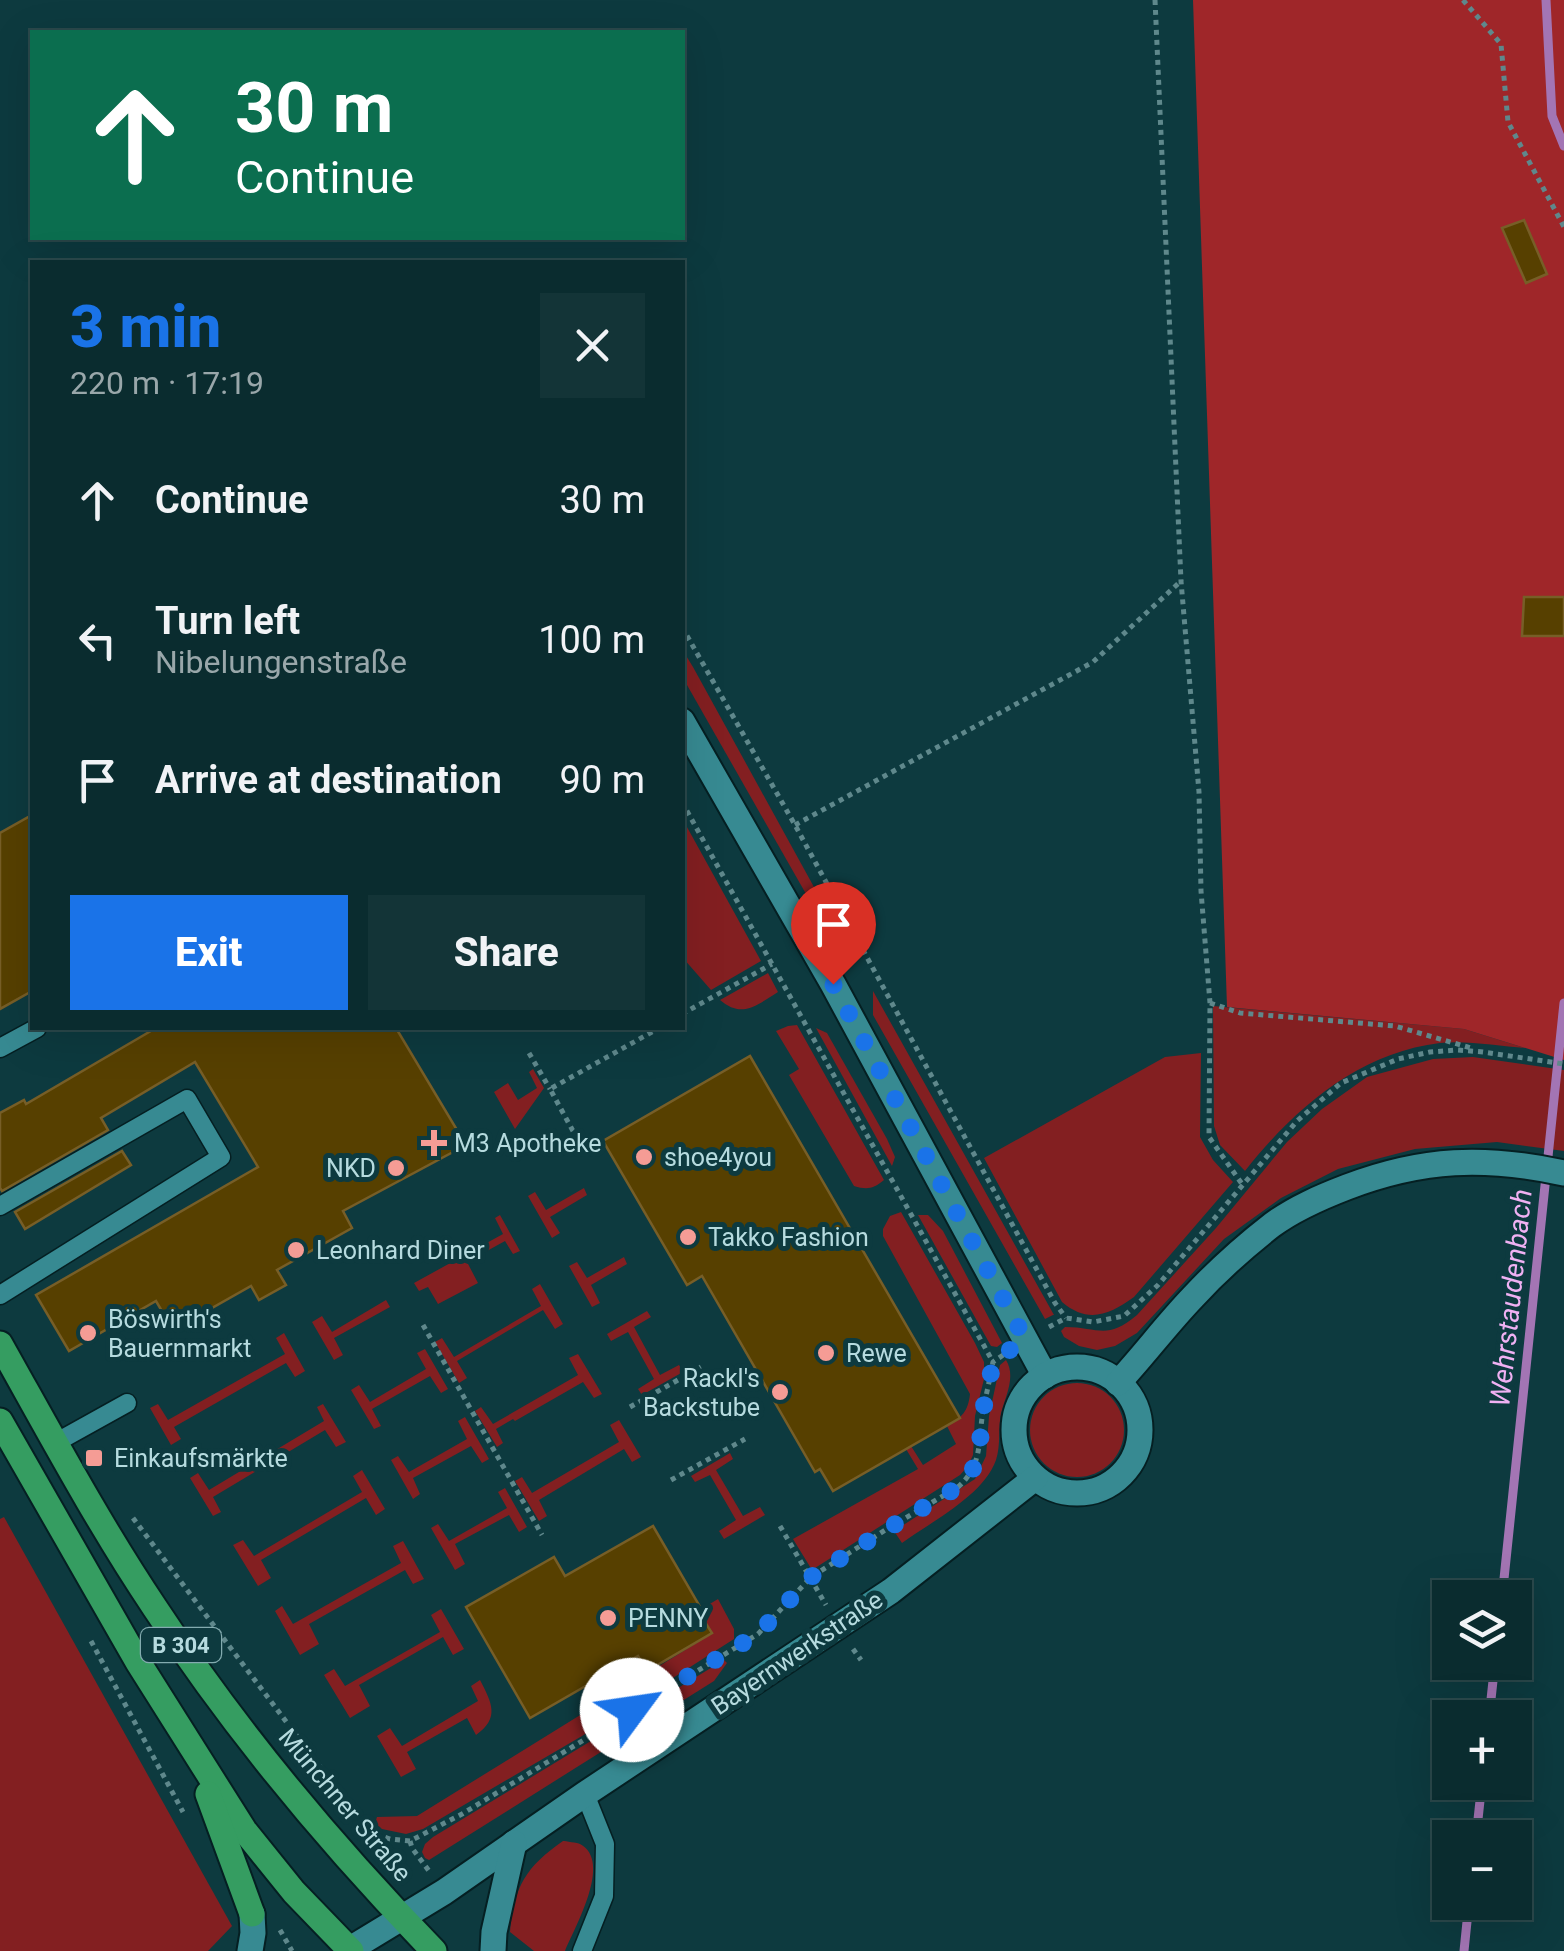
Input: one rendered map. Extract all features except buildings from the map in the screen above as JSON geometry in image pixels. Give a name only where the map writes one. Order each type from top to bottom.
[{"type":"main road","name":"Münchner Straße","points":[[0,1344],[127,1564],[191,1661],[252,1744],[402,1918]]},
{"type":"main road","name":"Münchner Straße","points":[[0,1421],[192,1752],[244,1830],[349,1951]]},
{"type":"main road","points":[[23,1462],[56,1443]]},
{"type":"main road","points":[[192,1752],[252,1914]]},
{"type":"main road","name":"B 304","points":[[402,1918],[434,1951]]},
{"type":"street","points":[[685,725],[833,984],[1045,1376]]},
{"type":"street","points":[[1118,1383],[1192,1297],[1274,1223],[1318,1198],[1384,1173],[1430,1164],[1524,1165],[1564,1174]]},
{"type":"street","points":[[1076,1367],[1096,1370],[1118,1383],[1138,1412],[1137,1452],[1127,1470],[1094,1491],[1073,1493],[1054,1489],[1035,1478],[1022,1461],[1015,1440],[1015,1419],[1022,1399],[1036,1382],[1076,1367]]},
{"type":"street","name":"Bayernwerkstraße","points":[[402,1918],[891,1591],[1035,1478]]},
{"type":"street","points":[[492,1951],[514,1844]]},
{"type":"street","points":[[250,1951],[252,1914]]},
{"type":"street","name":"Münchner Straße","points":[[349,1951],[402,1918]]},
{"type":"lane","points":[[0,1048],[33,1030]]},
{"type":"lane","points":[[0,1206],[186,1099],[222,1157],[0,1295]]},
{"type":"lane","points":[[56,1443],[127,1403]]},
{"type":"lane","points":[[582,1951],[604,1896],[605,1844],[585,1794]]},
{"type":"path","points":[[1155,0],[1181,581],[1199,792],[1201,891],[1210,1003],[1209,1136],[1242,1184]]},
{"type":"path","points":[[1463,0],[1501,44],[1508,122],[1564,227]]},
{"type":"path","points":[[796,825],[1093,662],[1181,581]]},
{"type":"path","points":[[685,632],[796,825],[1066,1318]]},
{"type":"path","points":[[685,807],[993,1362],[1025,1339],[1066,1318],[1093,1322],[1124,1316],[1158,1285],[1297,1121],[1341,1084],[1398,1059],[1457,1050],[1564,1064]]},
{"type":"path","points":[[685,1012],[772,964]]},
{"type":"path","points":[[1210,1003],[1240,1013],[1395,1026],[1483,1052]]},
{"type":"path","points":[[550,1089],[655,1030]]},
{"type":"path","points":[[530,1053],[573,1131]]},
{"type":"path","points":[[423,1326],[542,1536]]},
{"type":"path","name":"Münchner Straße","points":[[124,1506],[370,1832],[410,1842],[758,1634],[811,1577],[958,1487],[968,1478],[979,1455],[993,1362]]},
{"type":"path","points":[[630,1407],[701,1367]]},
{"type":"path","points":[[671,1480],[745,1438]]},
{"type":"path","points":[[780,1526],[861,1660]]},
{"type":"path","points":[[84,1627],[185,1816]]},
{"type":"path","points":[[342,1852],[370,1832]]},
{"type":"shaded area","points":[[1193,0],[1564,0],[1564,1060],[1464,1029],[1227,1007]]},
{"type":"shaded area","points":[[685,654],[831,918],[822,922],[685,682]]},
{"type":"shaded area","points":[[685,823],[761,961],[711,990],[685,960]]},
{"type":"shaded area","points":[[768,973],[778,992],[763,1001],[735,1009],[720,1000]]},
{"type":"shaded area","points":[[873,991],[1054,1315],[1045,1319],[873,1015]]},
{"type":"shaded area","points":[[1213,1006],[1464,1029],[1525,1048],[1450,1042],[1382,1058],[1307,1106],[1245,1171],[1220,1145],[1214,1126]]},
{"type":"shaded area","points":[[797,1025],[884,1180],[876,1185],[854,1186],[789,1075],[799,1069],[776,1031]]},
{"type":"shaded area","points":[[816,1028],[827,1033],[887,1139],[895,1157],[892,1166]]},
{"type":"shaded area","points":[[1201,1053],[1200,1137],[1213,1160],[1233,1182],[1134,1297],[1098,1315],[1072,1309],[1062,1302],[984,1158],[1165,1057]]},
{"type":"shaded area","points":[[1473,1057],[1564,1070],[1564,1151],[1497,1142],[1415,1149],[1338,1169],[1281,1198],[1224,1239],[1137,1333],[1115,1346],[1097,1350],[1064,1337],[1061,1331],[1065,1327],[1110,1330],[1137,1315],[1287,1142],[1322,1109],[1367,1077],[1433,1059]]},
{"type":"shaded area","points":[[533,1069],[544,1088],[515,1129],[494,1092],[508,1083],[518,1100],[537,1088],[529,1072]]},
{"type":"shaded area","points":[[584,1188],[587,1195],[550,1217],[560,1233],[552,1238],[528,1196],[535,1192],[546,1210]]},
{"type":"shaded area","points":[[901,1212],[984,1362],[973,1455],[960,1475],[812,1570],[793,1539],[918,1469],[906,1449],[911,1446],[923,1465],[956,1444],[947,1426],[968,1405],[970,1394],[883,1236],[890,1216]]},
{"type":"shaded area","points":[[500,1215],[520,1251],[513,1254],[505,1241],[467,1262],[478,1283],[438,1304],[428,1287],[419,1291],[414,1283],[503,1234],[495,1218]]},
{"type":"shaded area","points":[[918,1215],[928,1215],[943,1231],[1002,1343],[997,1347],[991,1346]]},
{"type":"shaded area","points":[[624,1257],[627,1264],[591,1285],[600,1303],[592,1307],[569,1266],[577,1262],[587,1278]]},
{"type":"shaded area","points":[[540,1284],[563,1324],[555,1329],[543,1310],[457,1361],[467,1378],[459,1383],[435,1342],[442,1338],[454,1357],[541,1306],[532,1289]]},
{"type":"shaded area","points":[[386,1300],[390,1307],[334,1338],[343,1355],[334,1360],[312,1322],[322,1316],[332,1332]]},
{"type":"shaded area","points":[[647,1311],[651,1317],[634,1327],[660,1375],[679,1365],[683,1372],[642,1395],[638,1389],[654,1379],[628,1332],[611,1341],[607,1334]]},
{"type":"shaded area","points":[[284,1333],[305,1371],[295,1377],[286,1363],[174,1427],[181,1439],[171,1445],[150,1408],[158,1404],[168,1420],[285,1354],[276,1338]]},
{"type":"shaded area","points":[[425,1349],[448,1389],[441,1393],[430,1376],[372,1409],[381,1426],[374,1429],[351,1390],[359,1385],[370,1402],[426,1369],[417,1353]]},
{"type":"shaded area","points":[[578,1354],[602,1394],[594,1398],[583,1382],[496,1429],[503,1443],[497,1447],[475,1411],[481,1407],[493,1424],[578,1375],[569,1358]]},
{"type":"shaded area","points":[[1006,1360],[1010,1379],[1001,1413],[998,1454],[990,1473],[969,1496],[902,1543],[894,1531],[975,1479],[986,1456],[989,1416],[1000,1365]]},
{"type":"shaded area","points":[[1077,1383],[1095,1387],[1110,1397],[1120,1412],[1124,1430],[1120,1448],[1110,1463],[1095,1473],[1077,1477],[1059,1473],[1044,1463],[1034,1448],[1030,1430],[1034,1412],[1044,1397],[1059,1387]]},
{"type":"shaded area","points":[[323,1404],[346,1442],[336,1447],[325,1430],[213,1497],[221,1512],[213,1516],[190,1478],[198,1473],[209,1490],[324,1421],[317,1407]]},
{"type":"shaded area","points":[[465,1417],[489,1459],[482,1463],[471,1446],[413,1478],[420,1494],[413,1499],[391,1460],[398,1456],[409,1472],[467,1439],[458,1421]]},
{"type":"shaded area","points":[[619,1420],[641,1457],[632,1462],[624,1449],[539,1500],[547,1516],[539,1521],[515,1481],[522,1477],[532,1493],[619,1442],[610,1425]]},
{"type":"shaded area","points":[[730,1453],[733,1459],[716,1470],[743,1516],[760,1507],[765,1515],[724,1539],[719,1531],[736,1520],[710,1475],[695,1482],[691,1476]]},
{"type":"shaded area","points":[[362,1470],[385,1509],[376,1515],[366,1498],[261,1560],[271,1578],[258,1586],[233,1545],[243,1540],[254,1556],[362,1492],[353,1476]]},
{"type":"shaded area","points":[[505,1488],[527,1527],[519,1532],[509,1515],[455,1544],[465,1564],[455,1570],[431,1528],[438,1524],[449,1541],[507,1508],[498,1492]]},
{"type":"shaded area","points":[[4,1517],[232,1926],[208,1951],[0,1951],[0,1519]]},
{"type":"shaded area","points":[[403,1541],[424,1579],[413,1584],[405,1570],[309,1624],[319,1644],[300,1655],[275,1611],[282,1606],[293,1624],[401,1563],[393,1546]]},
{"type":"shaded area","points":[[718,1599],[734,1629],[734,1639],[582,1736],[423,1829],[406,1834],[377,1828],[377,1817],[417,1816],[711,1634],[703,1619],[703,1608]]},
{"type":"shaded area","points":[[441,1609],[464,1649],[453,1655],[443,1637],[359,1685],[370,1706],[350,1718],[324,1675],[334,1669],[345,1686],[440,1632],[431,1615]]},
{"type":"shaded area","points":[[724,1660],[727,1663],[714,1681],[429,1860],[425,1858],[425,1844],[433,1837]]},
{"type":"shaded area","points":[[480,1680],[492,1710],[484,1729],[476,1735],[467,1718],[407,1752],[416,1769],[401,1777],[377,1736],[390,1728],[402,1746],[478,1701],[471,1686]]},
{"type":"shaded area","points":[[563,1841],[580,1844],[589,1852],[593,1865],[589,1895],[565,1951],[534,1951],[510,1932],[515,1902],[531,1869]]},
{"type":"waterway","name":"Wehrstaudenbach","points":[[1546,0],[1552,116],[1564,146]]},
{"type":"waterway","name":"Wehrstaudenbach","points":[[1504,1580],[1564,1003]]},
{"type":"waterway","name":"Wehrstaudenbach","points":[[1491,1700],[1493,1680]]},
{"type":"waterway","name":"Wehrstaudenbach","points":[[1478,1820],[1480,1800]]},
{"type":"waterway","name":"Wehrstaudenbach","points":[[1464,1951],[1467,1920]]},
{"type":"place","name":"M3 Apotheke","points":[[434,1143]]},
{"type":"place","name":"shoe4you","points":[[644,1157]]},
{"type":"place","name":"NKD","points":[[396,1168]]},
{"type":"place","name":"Takko Fashion","points":[[688,1237]]},
{"type":"place","name":"Leonhard Diner","points":[[296,1250]]},
{"type":"place","name":"Böswirth's Bauernmarkt","points":[[88,1333]]},
{"type":"place","name":"Rewe","points":[[826,1353]]},
{"type":"place","name":"Rackl's Backstube","points":[[780,1392]]},
{"type":"place","name":"Einkaufsmärkte","points":[[94,1458]]},
{"type":"place","name":"PENNY","points":[[608,1618]]},
{"type":"route","points":[[632,1710],[758,1634],[811,1577],[968,1478],[982,1442],[983,1412],[993,1362],[1025,1339],[833,984]]}]
